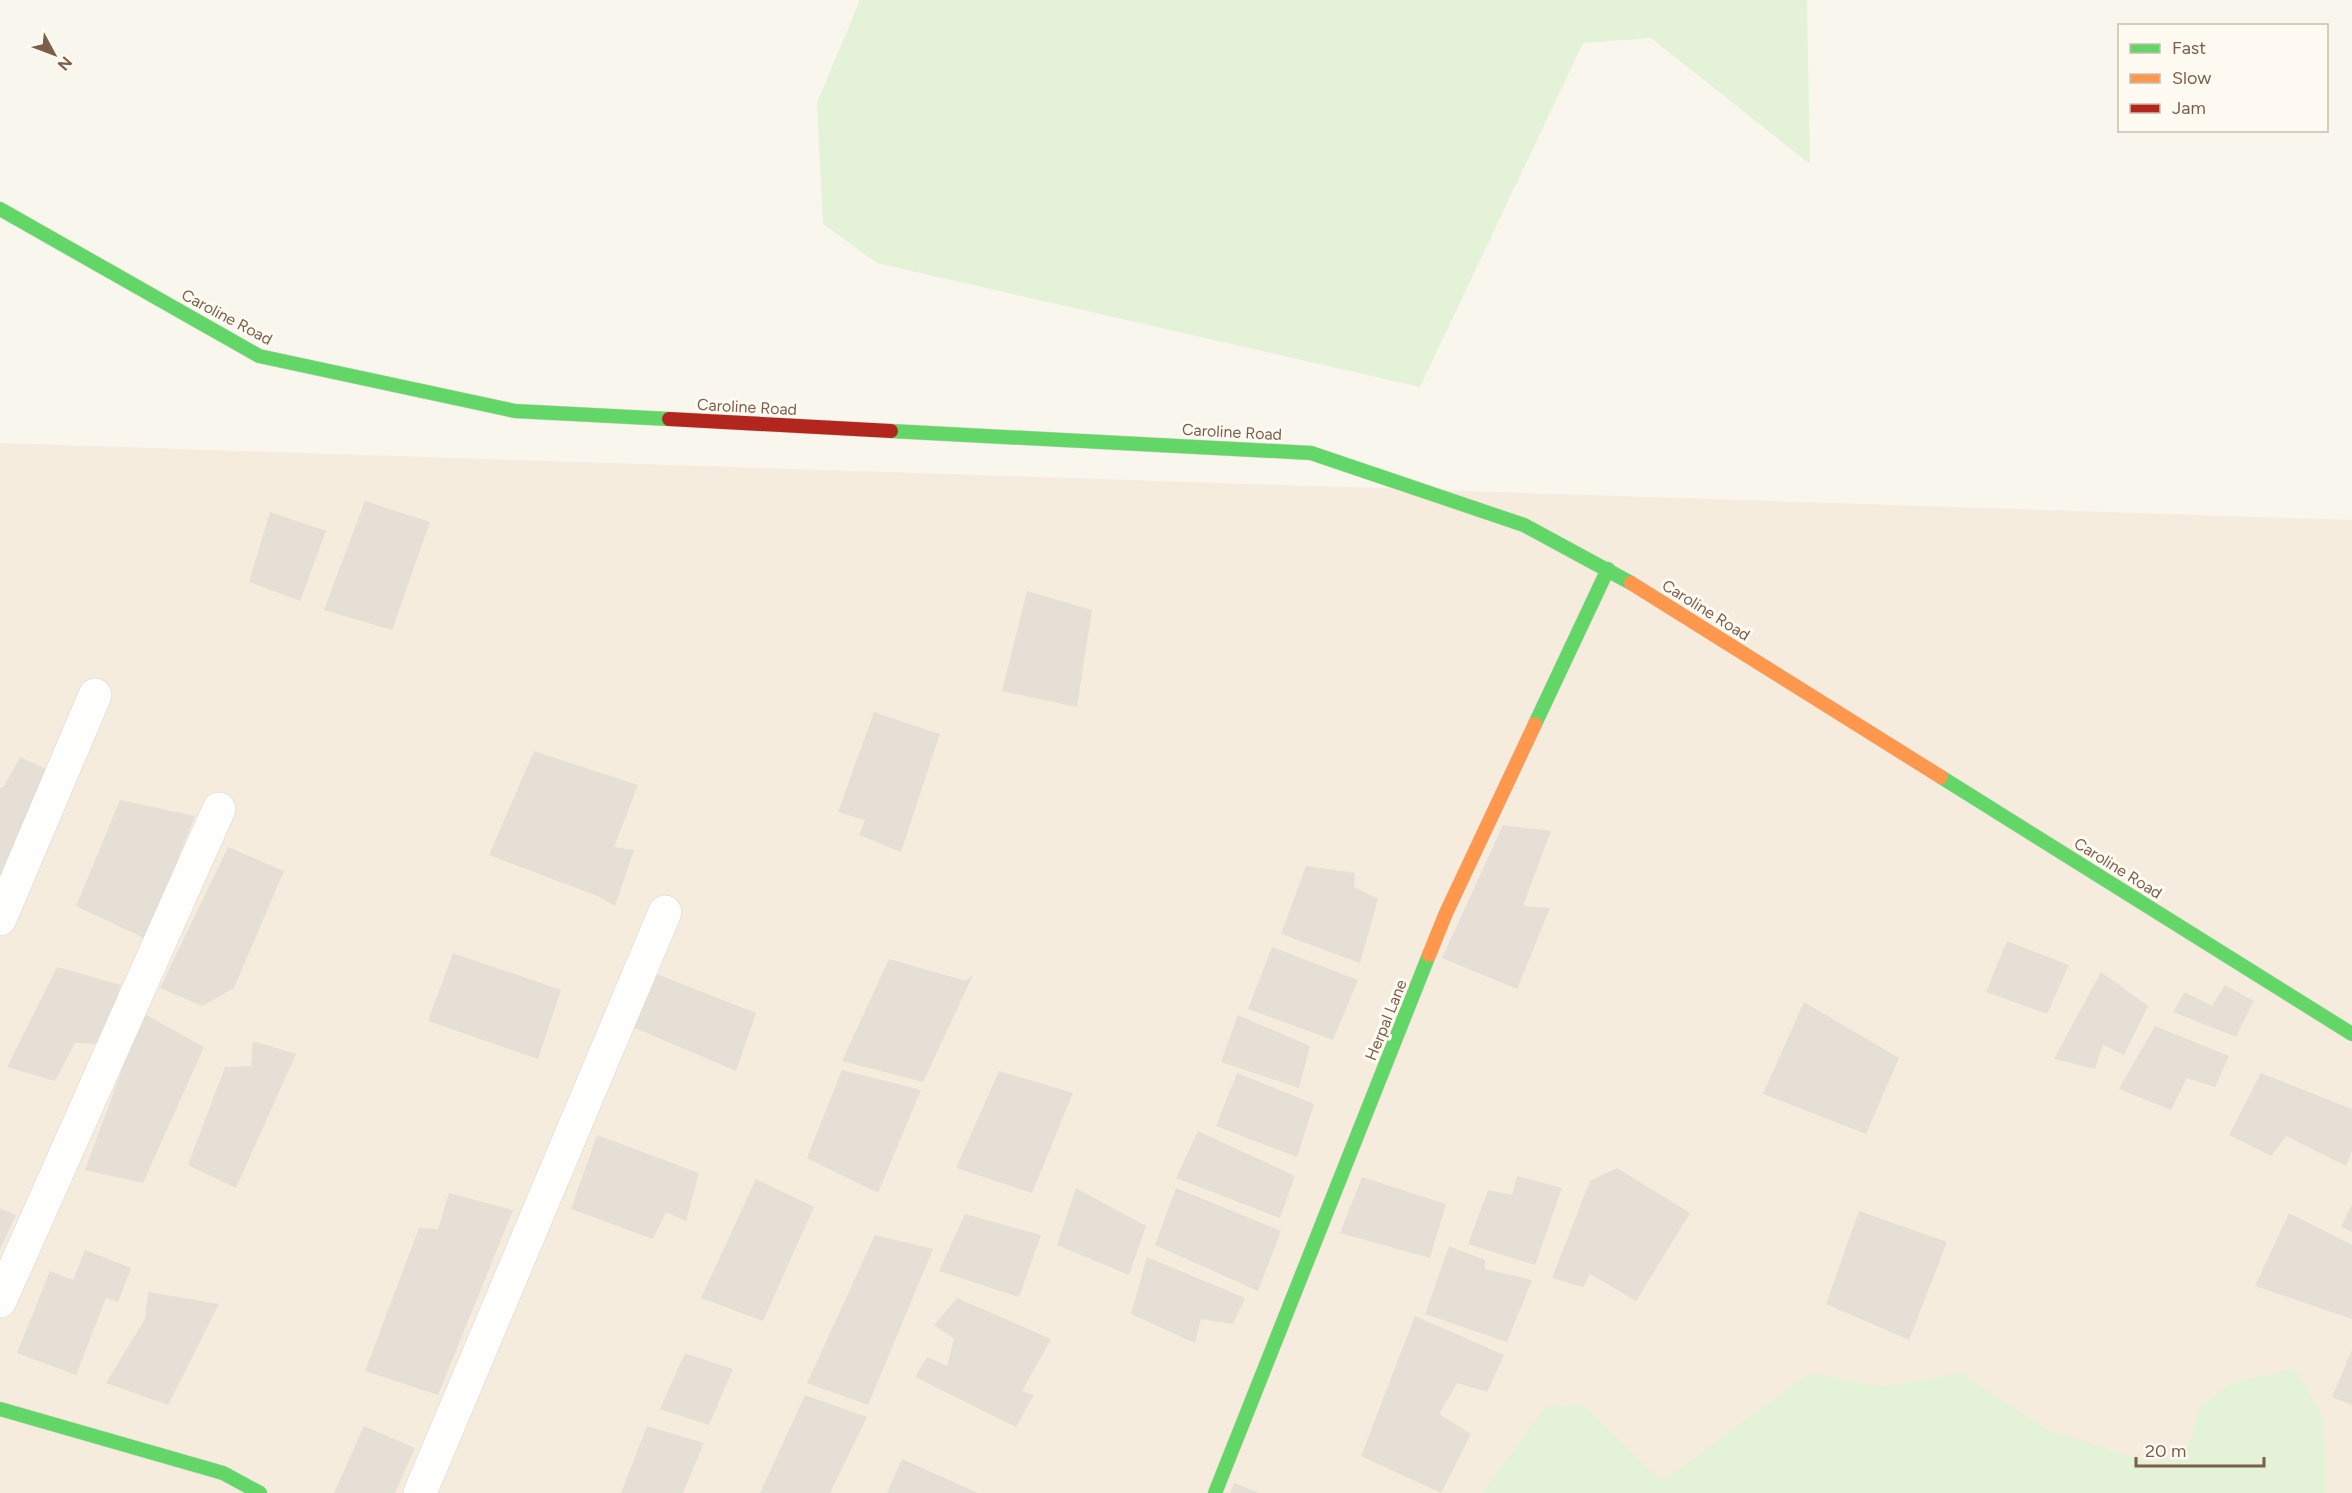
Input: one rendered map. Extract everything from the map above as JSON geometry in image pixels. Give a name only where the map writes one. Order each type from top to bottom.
[{"type":"main road","name":"Caroline Road","points":[[0,209],[259,356],[515,411],[1311,453],[1524,525],[1608,568],[2352,1034]]},
{"type":"main road","name":"Herpal Lane","points":[[1215,1493],[1446,913],[1608,568]]},
{"type":"main road","points":[[0,1409],[223,1473],[260,1493]]},
{"type":"street","points":[[0,919],[95,695]]},
{"type":"street","points":[[0,1301],[219,809]]},
{"type":"street","points":[[420,1493],[665,912]]},
{"type":"shaded area","points":[[0,443],[2352,520],[2352,1493],[0,1493]]},
{"type":"green space","points":[[860,0],[1807,0],[1810,164],[1651,38],[1583,43],[1420,387],[877,263],[823,224],[817,103]]},
{"type":"green space","points":[[2295,1368],[2324,1419],[2326,1493],[1482,1493],[1546,1406],[1583,1405],[1662,1481],[1810,1373],[1884,1387],[1960,1373],[2050,1431],[2156,1464],[2188,1445],[2199,1409],[2226,1385]]},
{"type":"building","points":[[365,501],[430,522],[392,630],[324,610]]},
{"type":"building","points":[[270,512],[326,531],[300,601],[249,582]]},
{"type":"building","points":[[1027,591],[1092,610],[1077,707],[1002,691]]},
{"type":"building","points":[[874,712],[940,734],[901,852],[859,835],[865,820],[838,812]]},
{"type":"building","points":[[534,751],[638,785],[614,847],[634,850],[615,906],[600,897],[489,855]]},
{"type":"building","points":[[20,757],[50,771],[0,889],[0,787],[3,788]]},
{"type":"building","points":[[120,800],[195,816],[146,939],[76,906]]},
{"type":"building","points":[[1503,825],[1551,831],[1523,906],[1550,908],[1517,989],[1442,958]]},
{"type":"building","points":[[228,847],[284,871],[234,988],[202,1006],[160,988]]},
{"type":"building","points":[[1306,866],[1355,873],[1354,887],[1378,899],[1360,963],[1281,934]]},
{"type":"building","points":[[2007,941],[2069,965],[2047,1014],[1986,992]]},
{"type":"building","points":[[1272,947],[1358,980],[1333,1040],[1248,1009]]},
{"type":"building","points":[[453,953],[561,990],[538,1059],[428,1021]]},
{"type":"building","points":[[889,959],[966,981],[973,975],[923,1082],[842,1061]]},
{"type":"building","points":[[57,967],[121,985],[100,1044],[75,1043],[55,1081],[7,1067]]},
{"type":"building","points":[[649,971],[756,1013],[736,1071],[628,1025]]},
{"type":"building","points":[[2101,972],[2148,1006],[2124,1055],[2103,1045],[2095,1069],[2054,1059]]},
{"type":"building","points":[[2225,985],[2254,1001],[2236,1037],[2173,1012],[2185,992],[2212,1006]]},
{"type":"building","points":[[1804,1002],[1899,1058],[1866,1134],[1763,1094]]},
{"type":"building","points":[[143,1013],[204,1047],[143,1183],[85,1170]]},
{"type":"building","points":[[1238,1015],[1310,1046],[1299,1088],[1221,1062]]},
{"type":"building","points":[[2155,1026],[2229,1056],[2215,1087],[2187,1078],[2171,1110],[2119,1089]]},
{"type":"building","points":[[253,1041],[296,1054],[236,1188],[188,1165],[225,1067],[251,1066]]},
{"type":"building","points":[[842,1070],[921,1090],[878,1193],[807,1158]]},
{"type":"building","points":[[999,1071],[1073,1093],[1032,1193],[956,1168]]},
{"type":"building","points":[[1237,1073],[1314,1104],[1297,1157],[1216,1126]]},
{"type":"building","points":[[2261,1073],[2352,1109],[2352,1150],[2346,1166],[2286,1136],[2271,1156],[2229,1135]]},
{"type":"building","points":[[1198,1131],[1295,1176],[1280,1218],[1176,1178]]},
{"type":"building","points":[[597,1135],[699,1173],[686,1221],[666,1212],[653,1239],[571,1209]]},
{"type":"building","points":[[1617,1168],[1690,1213],[1636,1301],[1590,1274],[1583,1287],[1552,1278],[1590,1181]]},
{"type":"building","points":[[1517,1176],[1562,1188],[1535,1265],[1468,1244],[1488,1190],[1512,1195]]},
{"type":"building","points":[[1362,1177],[1446,1204],[1430,1258],[1340,1233]]},
{"type":"building","points":[[756,1179],[814,1207],[763,1321],[701,1298]]},
{"type":"building","points":[[1076,1188],[1146,1226],[1129,1275],[1057,1245]]},
{"type":"building","points":[[1176,1188],[1281,1231],[1258,1291],[1155,1245]]},
{"type":"building","points":[[449,1193],[513,1210],[438,1395],[365,1371],[419,1228],[438,1229]]},
{"type":"building","points":[[2352,1204],[2352,1232],[2341,1227]]},
{"type":"building","points":[[0,1208],[16,1215],[0,1250]]},
{"type":"building","points":[[1859,1211],[1947,1242],[1909,1340],[1826,1304]]},
{"type":"building","points":[[2289,1213],[2352,1245],[2352,1319],[2255,1286]]},
{"type":"building","points":[[965,1214],[1041,1235],[1019,1297],[939,1271]]},
{"type":"building","points":[[875,1235],[933,1249],[868,1405],[807,1383]]},
{"type":"building","points":[[1449,1246],[1485,1260],[1485,1269],[1532,1280],[1507,1342],[1425,1314]]},
{"type":"building","points":[[85,1250],[131,1268],[118,1302],[106,1298],[76,1375],[17,1353],[50,1271],[73,1280]]},
{"type":"building","points":[[1147,1257],[1245,1298],[1233,1324],[1201,1319],[1195,1343],[1131,1314]]},
{"type":"building","points":[[148,1292],[219,1304],[168,1405],[106,1383],[145,1319]]},
{"type":"building","points":[[957,1298],[1051,1339],[1022,1391],[1034,1395],[1016,1427],[915,1377],[927,1357],[947,1366],[954,1339],[934,1325]]},
{"type":"building","points":[[1415,1316],[1504,1355],[1487,1392],[1457,1383],[1439,1414],[1471,1434],[1441,1493],[1361,1456]]},
{"type":"building","points":[[2352,1350],[2352,1405],[2332,1397]]},
{"type":"building","points":[[685,1353],[733,1369],[709,1425],[660,1409]]},
{"type":"building","points":[[805,1395],[867,1417],[830,1493],[760,1493]]},
{"type":"building","points":[[364,1426],[415,1448],[395,1493],[334,1493]]},
{"type":"building","points":[[647,1426],[704,1443],[683,1493],[621,1493]]},
{"type":"building","points":[[902,1459],[978,1493],[887,1493]]},
{"type":"building","points":[[1234,1483],[1259,1493],[1230,1493]]},
{"type":"traffic: fast","points":[[0,209],[259,356],[515,411],[669,419]]},
{"type":"traffic: fast","points":[[891,431],[1311,453],[1524,525],[1631,583]]},
{"type":"traffic: fast","points":[[1535,724],[1608,569]]},
{"type":"traffic: fast","points":[[1941,777],[2352,1034]]},
{"type":"traffic: fast","points":[[1215,1493],[1429,955]]},
{"type":"traffic: fast","points":[[0,1409],[223,1473],[260,1493]]},
{"type":"traffic: slow","points":[[1631,583],[1941,777]]},
{"type":"traffic: slow","points":[[1429,955],[1446,913],[1535,724]]},
{"type":"traffic: jam","points":[[669,419],[891,431]]}]
